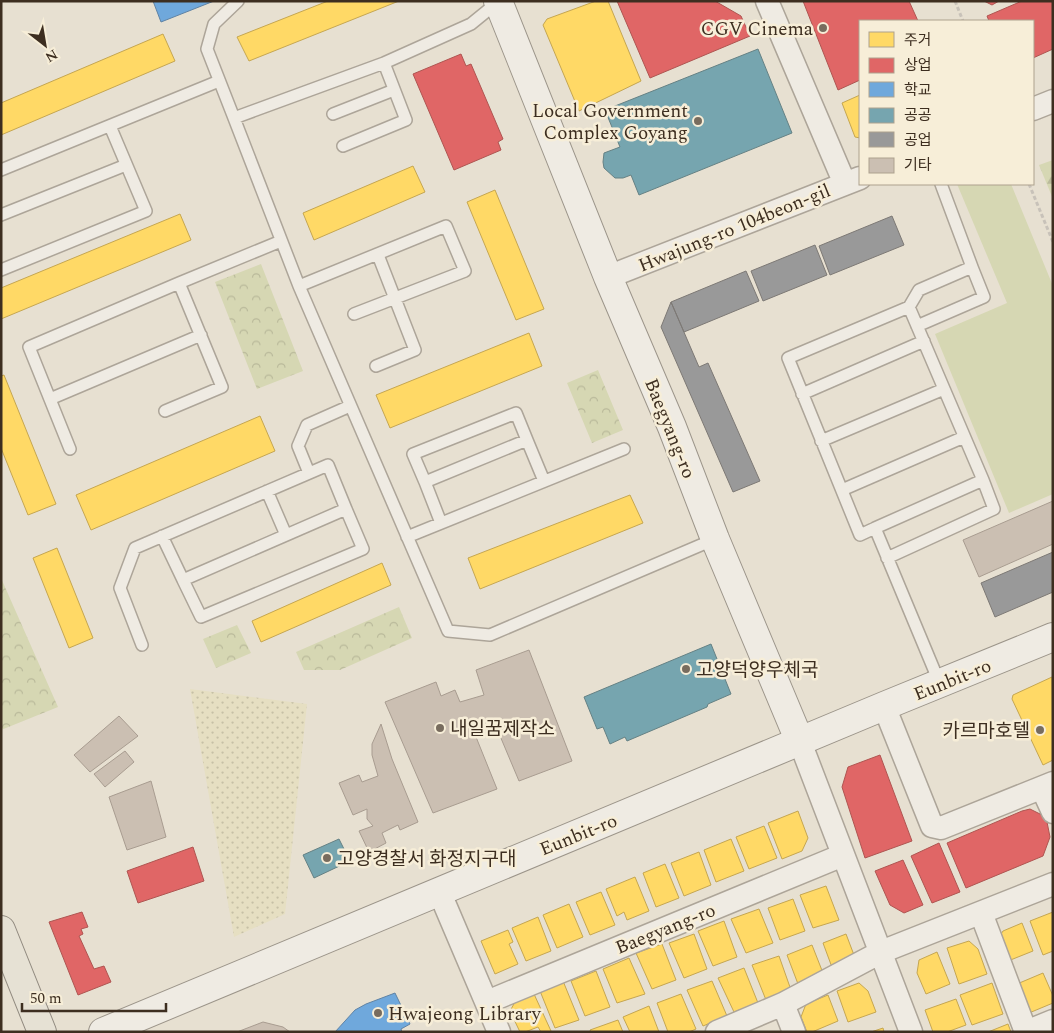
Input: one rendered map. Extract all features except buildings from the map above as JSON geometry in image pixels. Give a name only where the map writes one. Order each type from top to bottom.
[{"type":"main road","name":"Baegyang-ro","points":[[499,2],[608,277],[672,427],[715,540],[800,742]]},
{"type":"main road","name":"Eunbit-ro","points":[[103,1032],[1053,637]]},
{"type":"main road","points":[[1,930],[42,1032]]},
{"type":"street","points":[[767,1],[853,181]]},
{"type":"street","points":[[1034,109],[1053,101]]},
{"type":"street","name":"Hwajung-ro 104beon-gil","points":[[608,277],[853,181]]},
{"type":"street","points":[[884,706],[932,826],[941,828],[1048,786],[1053,812]]},
{"type":"street","name":"Baegyang-ro","points":[[800,742],[911,1032]]},
{"type":"street","name":"Baegyang-ro","points":[[487,1002],[843,855]]},
{"type":"street","points":[[717,1032],[784,1004],[881,952],[1053,884]]},
{"type":"street","points":[[439,891],[499,1032]]},
{"type":"street","points":[[981,913],[1026,1032],[1053,1021]]},
{"type":"street","points":[[784,1004],[794,1032]]},
{"type":"lane","points":[[238,1],[214,24],[206,49],[299,286],[448,631],[490,635],[715,540]]},
{"type":"lane","points":[[234,118],[384,63],[472,24],[499,2]]},
{"type":"lane","points":[[343,146],[406,120],[384,63]]},
{"type":"lane","points":[[1,170],[219,80]]},
{"type":"lane","points":[[333,114],[394,90]]},
{"type":"lane","points":[[1,270],[146,211],[110,126]]},
{"type":"lane","points":[[1,215],[126,165]]},
{"type":"lane","points":[[918,326],[984,297],[942,185]]},
{"type":"lane","points":[[299,286],[446,226],[465,271],[354,314]]},
{"type":"lane","points":[[70,448],[29,347],[282,241]]},
{"type":"lane","points":[[376,366],[415,350],[378,255]]},
{"type":"lane","points":[[972,267],[919,290],[909,307],[788,358],[860,535],[983,480]]},
{"type":"lane","points":[[165,411],[222,387],[179,283]]},
{"type":"lane","points":[[887,558],[994,509],[909,307]]},
{"type":"lane","points":[[50,399],[201,335]]},
{"type":"lane","points":[[802,394],[924,341]]},
{"type":"lane","points":[[821,441],[944,388]]},
{"type":"lane","points":[[309,473],[298,446],[307,425],[350,406]]},
{"type":"lane","points":[[441,523],[413,454],[516,413],[544,481]]},
{"type":"lane","points":[[842,490],[964,437]]},
{"type":"lane","points":[[425,482],[527,440]]},
{"type":"lane","points":[[407,537],[624,449]]},
{"type":"lane","points":[[142,645],[120,588],[135,548],[162,536],[328,465],[363,549],[201,617],[162,536]]},
{"type":"lane","points":[[267,491],[286,535]]},
{"type":"lane","points":[[183,580],[346,510]]},
{"type":"lane","points":[[875,528],[940,684]]},
{"type":"path","points":[[955,1],[963,20]]},
{"type":"path","points":[[1029,185],[1053,242]]},
{"type":"shaded area","points":[[190,689],[307,704],[285,914],[234,937]]},
{"type":"green space","points":[[1053,160],[1053,199],[1039,165]]},
{"type":"green space","points":[[957,185],[1011,185],[1053,286],[1053,494],[1009,513],[935,334],[1007,303]]},
{"type":"green space","points":[[261,264],[303,371],[257,389],[215,282]]},
{"type":"green space","points":[[598,370],[623,430],[592,443],[567,383]]},
{"type":"green space","points":[[1,578],[58,707],[1,730]]},
{"type":"green space","points":[[399,607],[412,638],[340,670],[304,670],[296,652]]},
{"type":"green space","points":[[237,625],[251,653],[216,668],[203,639]]},
{"type":"place","name":"CGV Cinema","points":[[823,28]]},
{"type":"place","name":"Local Government Complex Goyang","points":[[698,121]]},
{"type":"place","name":"고양덕양우체국","points":[[686,669]]},
{"type":"place","name":"내일꿈제작소","points":[[440,728]]},
{"type":"place","name":"카르마호텔","points":[[1040,730]]},
{"type":"place","name":"고양경찰서 화정지구대","points":[[327,858]]},
{"type":"place","name":"Hwajeong Library","points":[[378,1013]]}]
